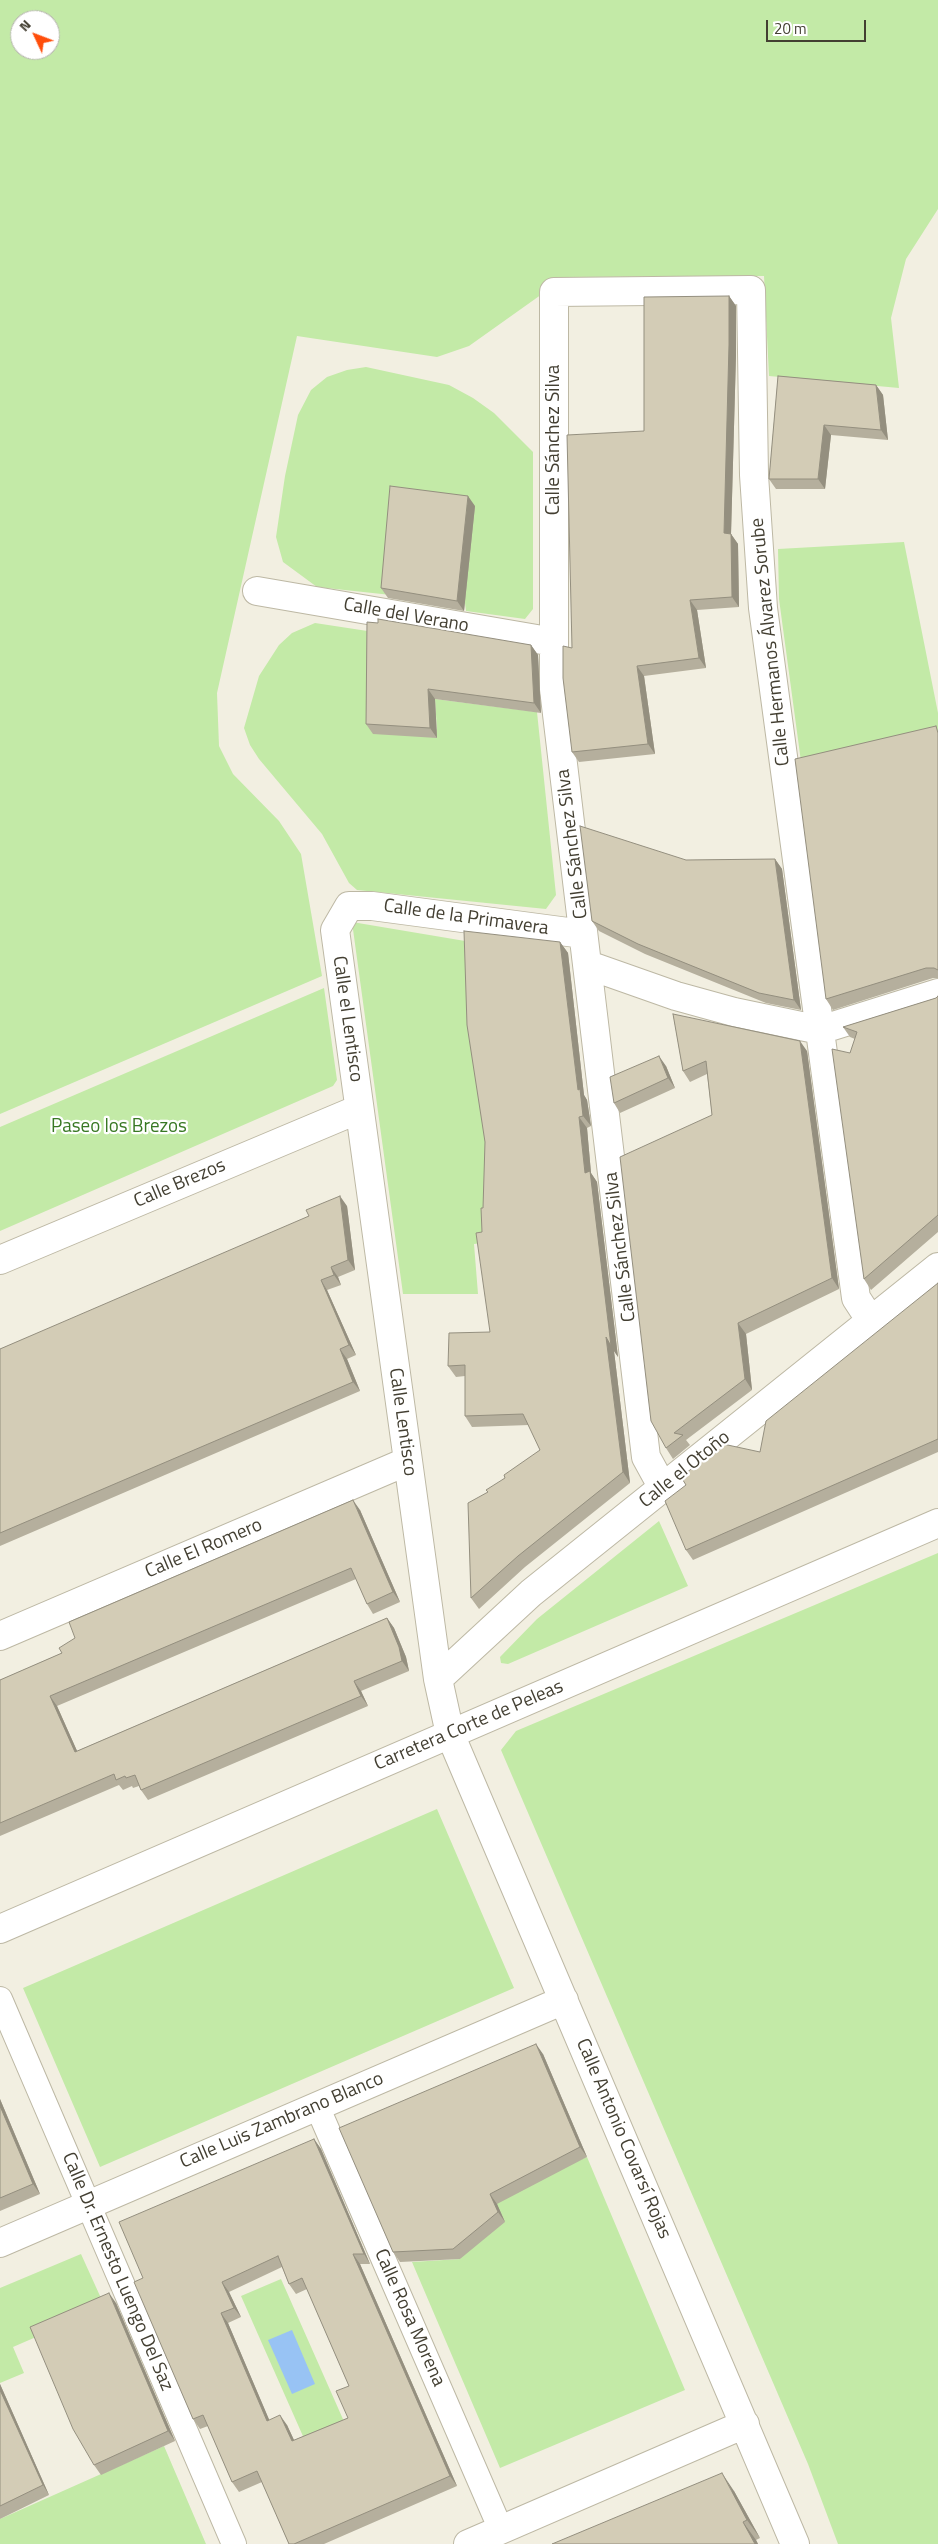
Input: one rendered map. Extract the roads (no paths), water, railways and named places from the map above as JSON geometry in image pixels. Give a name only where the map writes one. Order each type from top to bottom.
[{"type":"street","name":"Calle Hermanos Álvarez Sorube","points":[[652,291],[751,290],[754,475],[763,608],[856,1298],[871,1321]]},
{"type":"street","name":"Calle Sánchez Silva","points":[[652,291],[554,292],[554,688],[646,1457],[663,1488]]},
{"type":"street","name":"Calle del Verano","points":[[257,591],[554,642]]},
{"type":"street","name":"Calle de la Primavera","points":[[349,906],[372,906],[583,934]]},
{"type":"street","name":"Calle el Lentisco","points":[[349,906],[335,930],[359,1109]]},
{"type":"street","points":[[588,965],[676,996],[734,1012],[820,1030],[938,993]]},
{"type":"street","name":"Calle Brezos","points":[[0,1260],[359,1109]]},
{"type":"street","name":"Calle Lentisco","points":[[359,1109],[438,1679],[450,1734]]},
{"type":"street","name":"Calle el Otoño","points":[[438,1679],[531,1593],[938,1267]]},
{"type":"street","name":"Calle El Romero","points":[[0,1636],[408,1461]]},
{"type":"street","name":"Carretera Corte de Peleas","points":[[0,1929],[938,1523]]},
{"type":"street","name":"Calle Antonio Covarsí Rojas","points":[[450,1734],[795,2544]]},
{"type":"street","name":"Calle Dr. Ernesto Luengo Del Saz","points":[[0,1999],[234,2544]]},
{"type":"street","name":"Calle Luis Zambrano Blanco","points":[[0,2243],[564,2000]]},
{"type":"street","name":"Calle Rosa Morena","points":[[317,2106],[501,2530]]},
{"type":"street","points":[[468,2544],[745,2424]]},
{"type":"water","points":[[292,2330],[315,2384],[292,2394],[268,2340]]},
{"type":"park label","name":"Paseo los Brezos","points":[[119,1127]]}]
